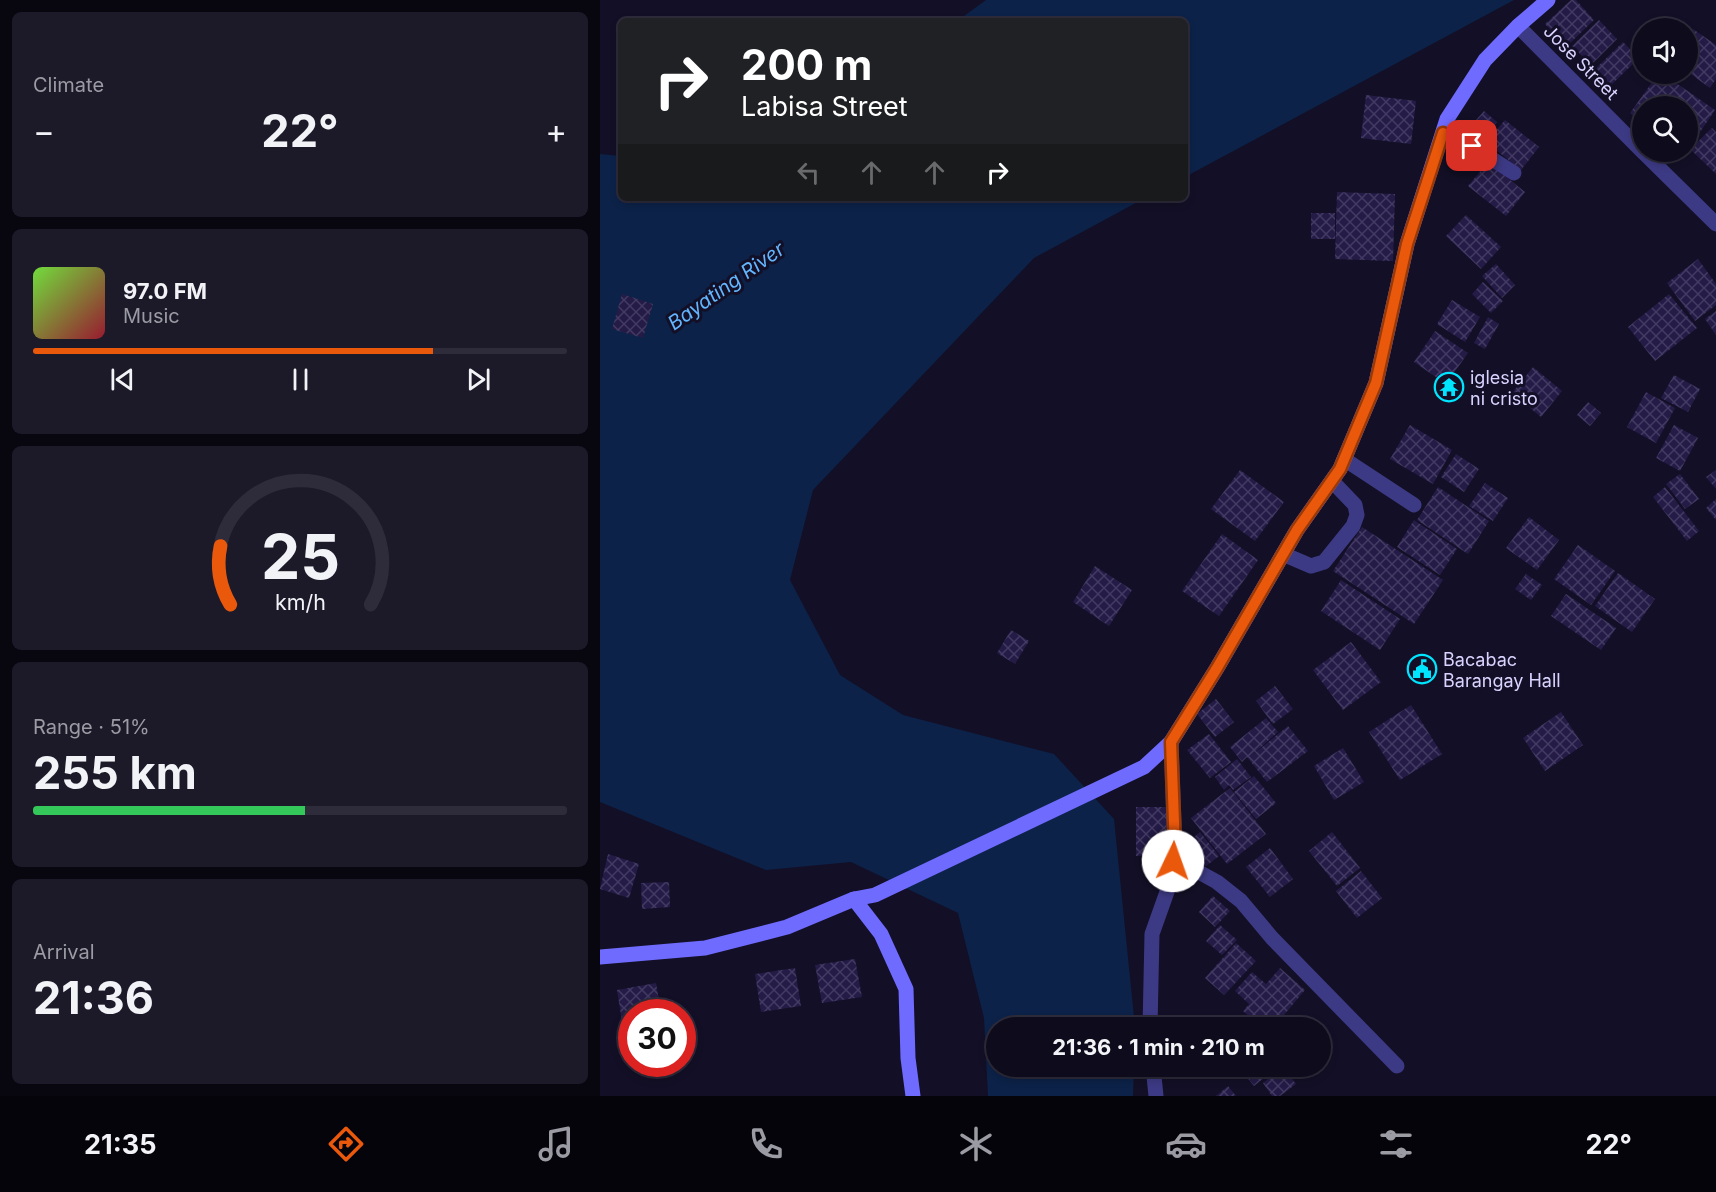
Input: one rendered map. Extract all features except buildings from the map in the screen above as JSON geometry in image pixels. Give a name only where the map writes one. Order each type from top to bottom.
[{"type":"street","points":[[600,957],[705,948],[787,927],[854,899],[875,895],[1144,767],[1171,742],[1297,530],[1332,481],[1344,459],[1376,383],[1407,244],[1447,119],[1485,60],[1518,26],[1548,0]]},
{"type":"street","name":"Jose Street","points":[[1518,26],[1632,140]]},
{"type":"street","points":[[1443,133],[1472,146],[1514,173]]},
{"type":"street","name":"Jose Street","points":[[1654,162],[1716,224]]},
{"type":"street","points":[[1344,459],[1414,505]]},
{"type":"street","points":[[1283,554],[1311,566],[1324,562],[1353,526],[1357,515],[1355,505],[1332,481]]},
{"type":"street","points":[[1150,1017],[1152,934],[1168,890],[1175,849],[1171,742]]},
{"type":"street","points":[[1173,861],[1197,870],[1217,882],[1241,902],[1272,938],[1397,1066]]},
{"type":"street","points":[[854,899],[881,934],[906,989],[908,1058],[913,1096]]},
{"type":"street","points":[[1154,1077],[1156,1096]]},
{"type":"water","points":[[986,0],[1514,0],[1188,175],[1188,18],[961,18]]},
{"type":"water","name":"Bayating River","points":[[600,154],[618,156],[618,201],[1139,201],[1034,258],[813,490],[790,580],[840,675],[903,715],[1054,754],[1114,819],[1134,1017],[986,1017],[986,1057],[984,1018],[958,913],[851,862],[766,870],[600,802]]},
{"type":"water","points":[[987,1077],[1134,1077],[1133,1096],[988,1096]]},
{"type":"place","name":"iglesia ni cristo","points":[[1449,387]]},
{"type":"place","name":"Bacabac Barangay Hall","points":[[1422,669]]},
{"type":"route","points":[[1173,861],[1175,849],[1171,742],[1297,530],[1340,469],[1376,383],[1407,244],[1443,133],[1472,146]]}]
